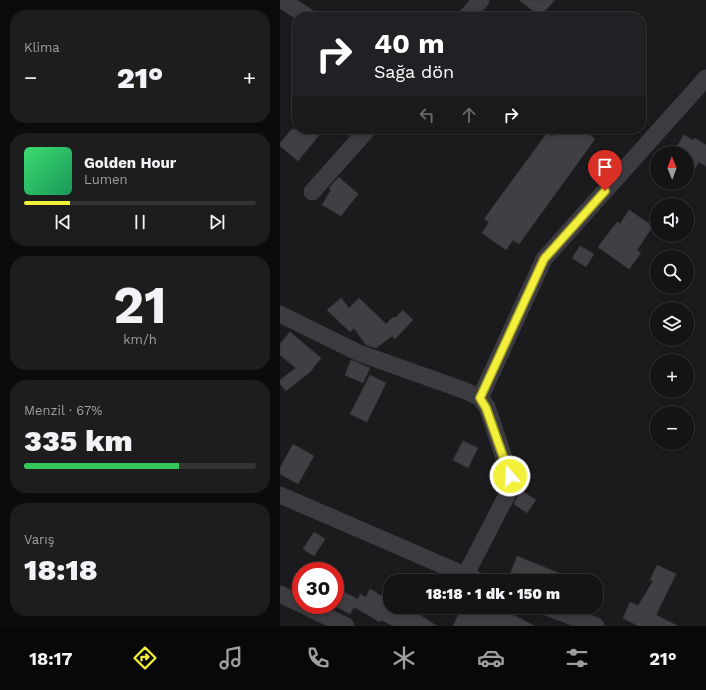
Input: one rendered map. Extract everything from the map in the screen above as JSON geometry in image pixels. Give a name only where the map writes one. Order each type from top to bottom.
[{"type":"street","points":[[282,0],[300,12]]},
{"type":"street","points":[[470,12],[481,0]]},
{"type":"street","points":[[480,398],[544,259],[706,78]]},
{"type":"street","points":[[312,192],[364,134]]},
{"type":"street","points":[[280,314],[358,353],[466,391],[480,398],[486,408],[510,476],[509,491],[474,574]]},
{"type":"street","points":[[280,495],[463,574]]},
{"type":"street","points":[[280,594],[292,599]]},
{"type":"street","points":[[322,614],[346,626]]},
{"type":"street","points":[[564,614],[596,626]]},
{"type":"building","points":[[519,0],[555,0],[544,12],[535,12]]},
{"type":"building","points":[[292,129],[292,134],[320,134],[298,161],[280,146],[280,143]]},
{"type":"building","points":[[546,134],[552,137],[554,134],[591,134],[595,139],[519,244],[513,240],[506,250],[482,233],[489,222],[484,219]]},
{"type":"building","points":[[684,135],[693,140],[695,138],[706,145],[706,166],[699,162],[694,170],[694,146],[677,146]]},
{"type":"building","points":[[339,177],[358,194],[341,216],[322,205],[331,190],[329,188]]},
{"type":"building","points":[[629,210],[650,224],[650,230],[637,250],[641,253],[629,269],[598,247],[617,222],[620,224]]},
{"type":"building","points":[[580,246],[594,254],[586,267],[572,258]]},
{"type":"building","points":[[341,298],[349,308],[359,298],[386,324],[403,310],[413,320],[395,339],[392,336],[376,348],[366,345],[354,328],[350,332],[327,310]]},
{"type":"building","points":[[290,332],[321,358],[310,372],[286,391],[280,384],[280,380],[296,368],[280,355],[280,344]]},
{"type":"building","points":[[351,360],[370,368],[363,383],[345,375]]},
{"type":"building","points":[[370,375],[386,383],[367,422],[350,414]]},
{"type":"building","points":[[463,441],[478,448],[468,468],[453,460]]},
{"type":"building","points":[[293,444],[314,456],[298,484],[280,474],[280,468]]},
{"type":"building","points":[[519,489],[536,500],[527,513],[514,504]]},
{"type":"building","points":[[314,532],[325,539],[314,556],[303,549]]},
{"type":"building","points":[[517,556],[561,574],[510,574]]},
{"type":"building","points":[[657,565],[676,574],[656,615],[678,626],[638,626],[623,618],[630,602],[638,606],[653,581],[650,580]]},
{"type":"building","points":[[370,589],[383,597],[383,614],[419,614],[437,626],[393,626],[381,620],[380,622],[354,607],[350,614],[344,611],[344,592],[358,599],[360,594],[366,597]]},
{"type":"building","points":[[459,614],[511,614],[535,626],[453,626]]},
{"type":"route","points":[[510,476],[486,408],[480,398],[544,259],[605,191]]}]
